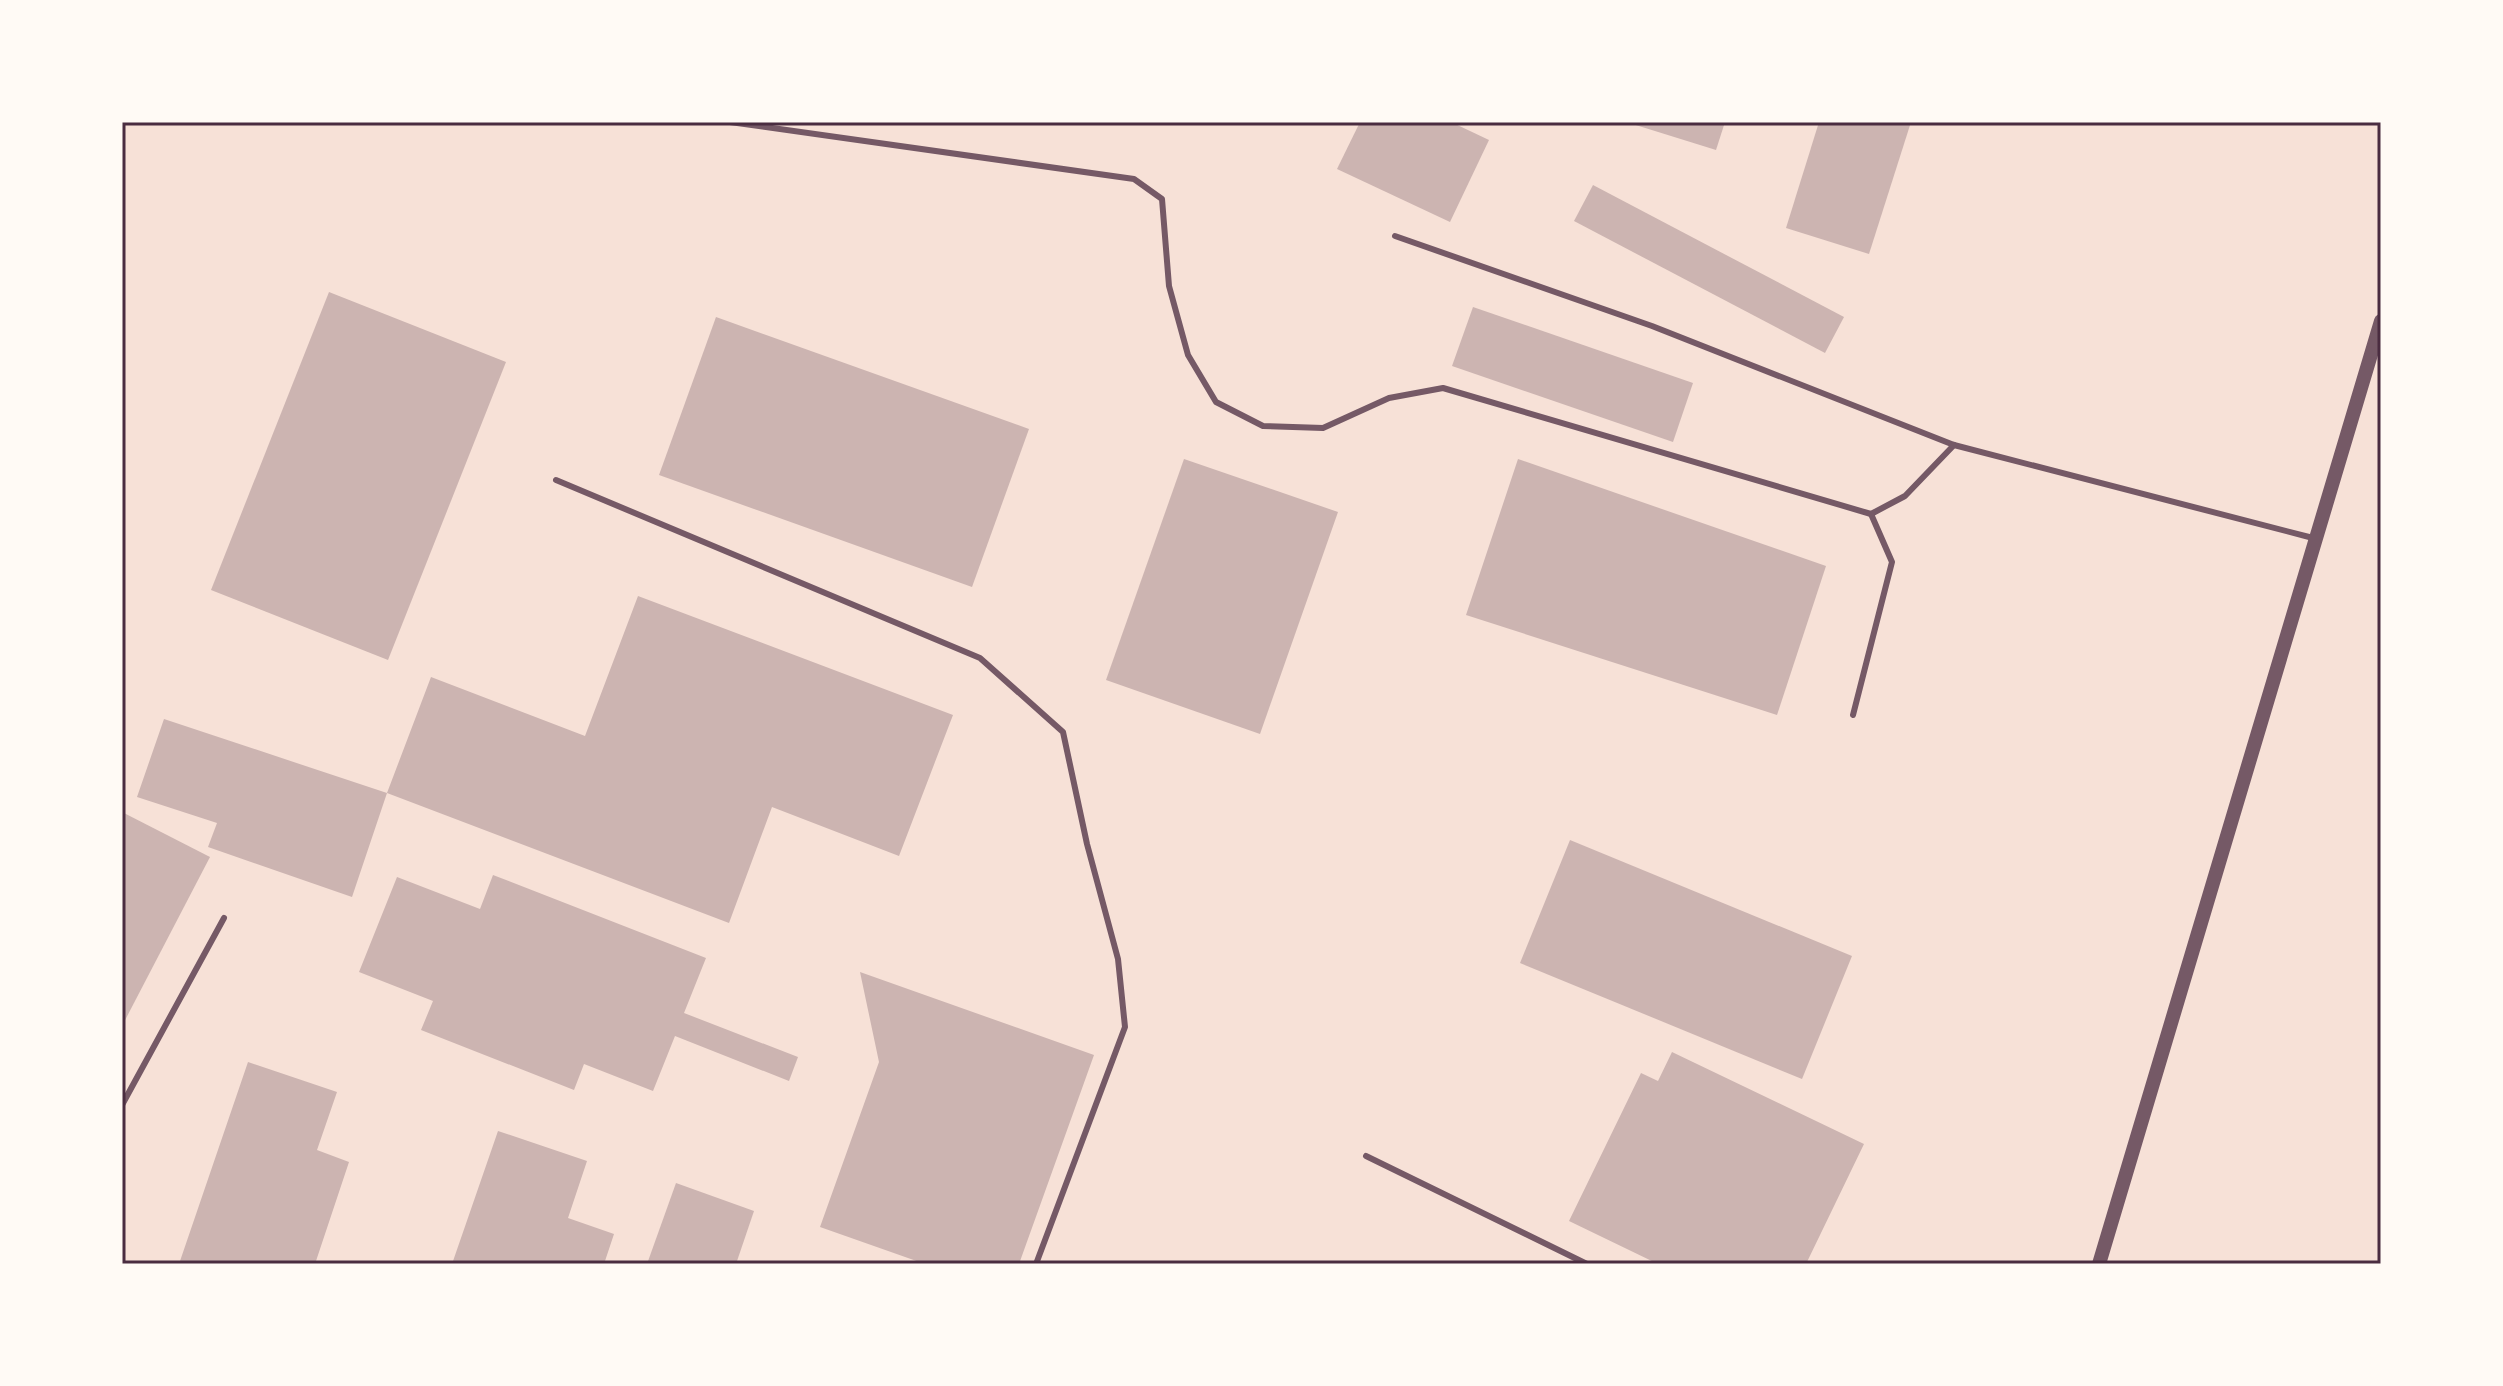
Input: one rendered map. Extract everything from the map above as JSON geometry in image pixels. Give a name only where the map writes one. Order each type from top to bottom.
[{"type":"street","points":[[2099,1264],[2313,538],[2381,321]]},
{"type":"lane","points":[[730,122],[1134,179],[1162,199],[1169,286],[1188,355],[1216,402],[1263,426],[1323,428],[1389,398],[1443,388],[1871,514],[1905,496],[1954,445]]},
{"type":"lane","points":[[800,122],[804,133]]},
{"type":"lane","points":[[1395,236],[1652,326],[1954,445],[2313,538]]},
{"type":"lane","points":[[556,480],[980,658],[1063,732],[1087,844],[1118,959],[1125,1027],[1036,1264]]},
{"type":"lane","points":[[1853,715],[1892,562],[1871,514]]},
{"type":"lane","points":[[122,1105],[224,918]]},
{"type":"lane","points":[[1366,1156],[1587,1264]]},
{"type":"building","points":[[1360,122],[1451,122],[1489,140],[1450,222],[1337,169]]},
{"type":"building","points":[[1626,122],[1725,122],[1716,150]]},
{"type":"building","points":[[1819,122],[1911,122],[1869,254],[1786,228]]},
{"type":"building","points":[[1593,185],[1844,317],[1825,353],[1574,221]]},
{"type":"building","points":[[329,292],[506,362],[388,660],[211,590]]},
{"type":"building","points":[[1473,307],[1693,383],[1673,442],[1452,366]]},
{"type":"building","points":[[716,317],[1029,429],[972,587],[659,475]]},
{"type":"building","points":[[1184,459],[1338,512],[1260,734],[1106,680]]},
{"type":"building","points":[[1518,459],[1826,566],[1777,715],[1466,615]]},
{"type":"building","points":[[638,596],[953,715],[899,856],[772,807],[729,923],[387,793],[431,677],[585,736]]},
{"type":"building","points":[[164,719],[387,793],[352,897],[208,847],[217,823],[137,797]]},
{"type":"building","points":[[122,812],[210,857],[122,1026]]},
{"type":"building","points":[[1570,840],[1852,956],[1802,1079],[1520,963]]},
{"type":"building","points":[[493,875],[706,958],[684,1013],[798,1057],[789,1081],[675,1036],[653,1091],[584,1064],[574,1090],[421,1030],[433,1001],[359,972],[397,877],[480,909]]},
{"type":"building","points":[[860,972],[1094,1055],[1019,1264],[925,1264],[820,1227],[879,1062]]},
{"type":"building","points":[[1672,1052],[1864,1144],[1806,1264],[1658,1264],[1569,1221],[1641,1073],[1658,1081]]},
{"type":"building","points":[[248,1062],[337,1092],[317,1150],[349,1162],[315,1264],[179,1264]]},
{"type":"building","points":[[498,1131],[587,1161],[568,1218],[614,1234],[604,1264],[452,1264]]},
{"type":"building","points":[[676,1183],[754,1211],[736,1264],[647,1264]]}]
